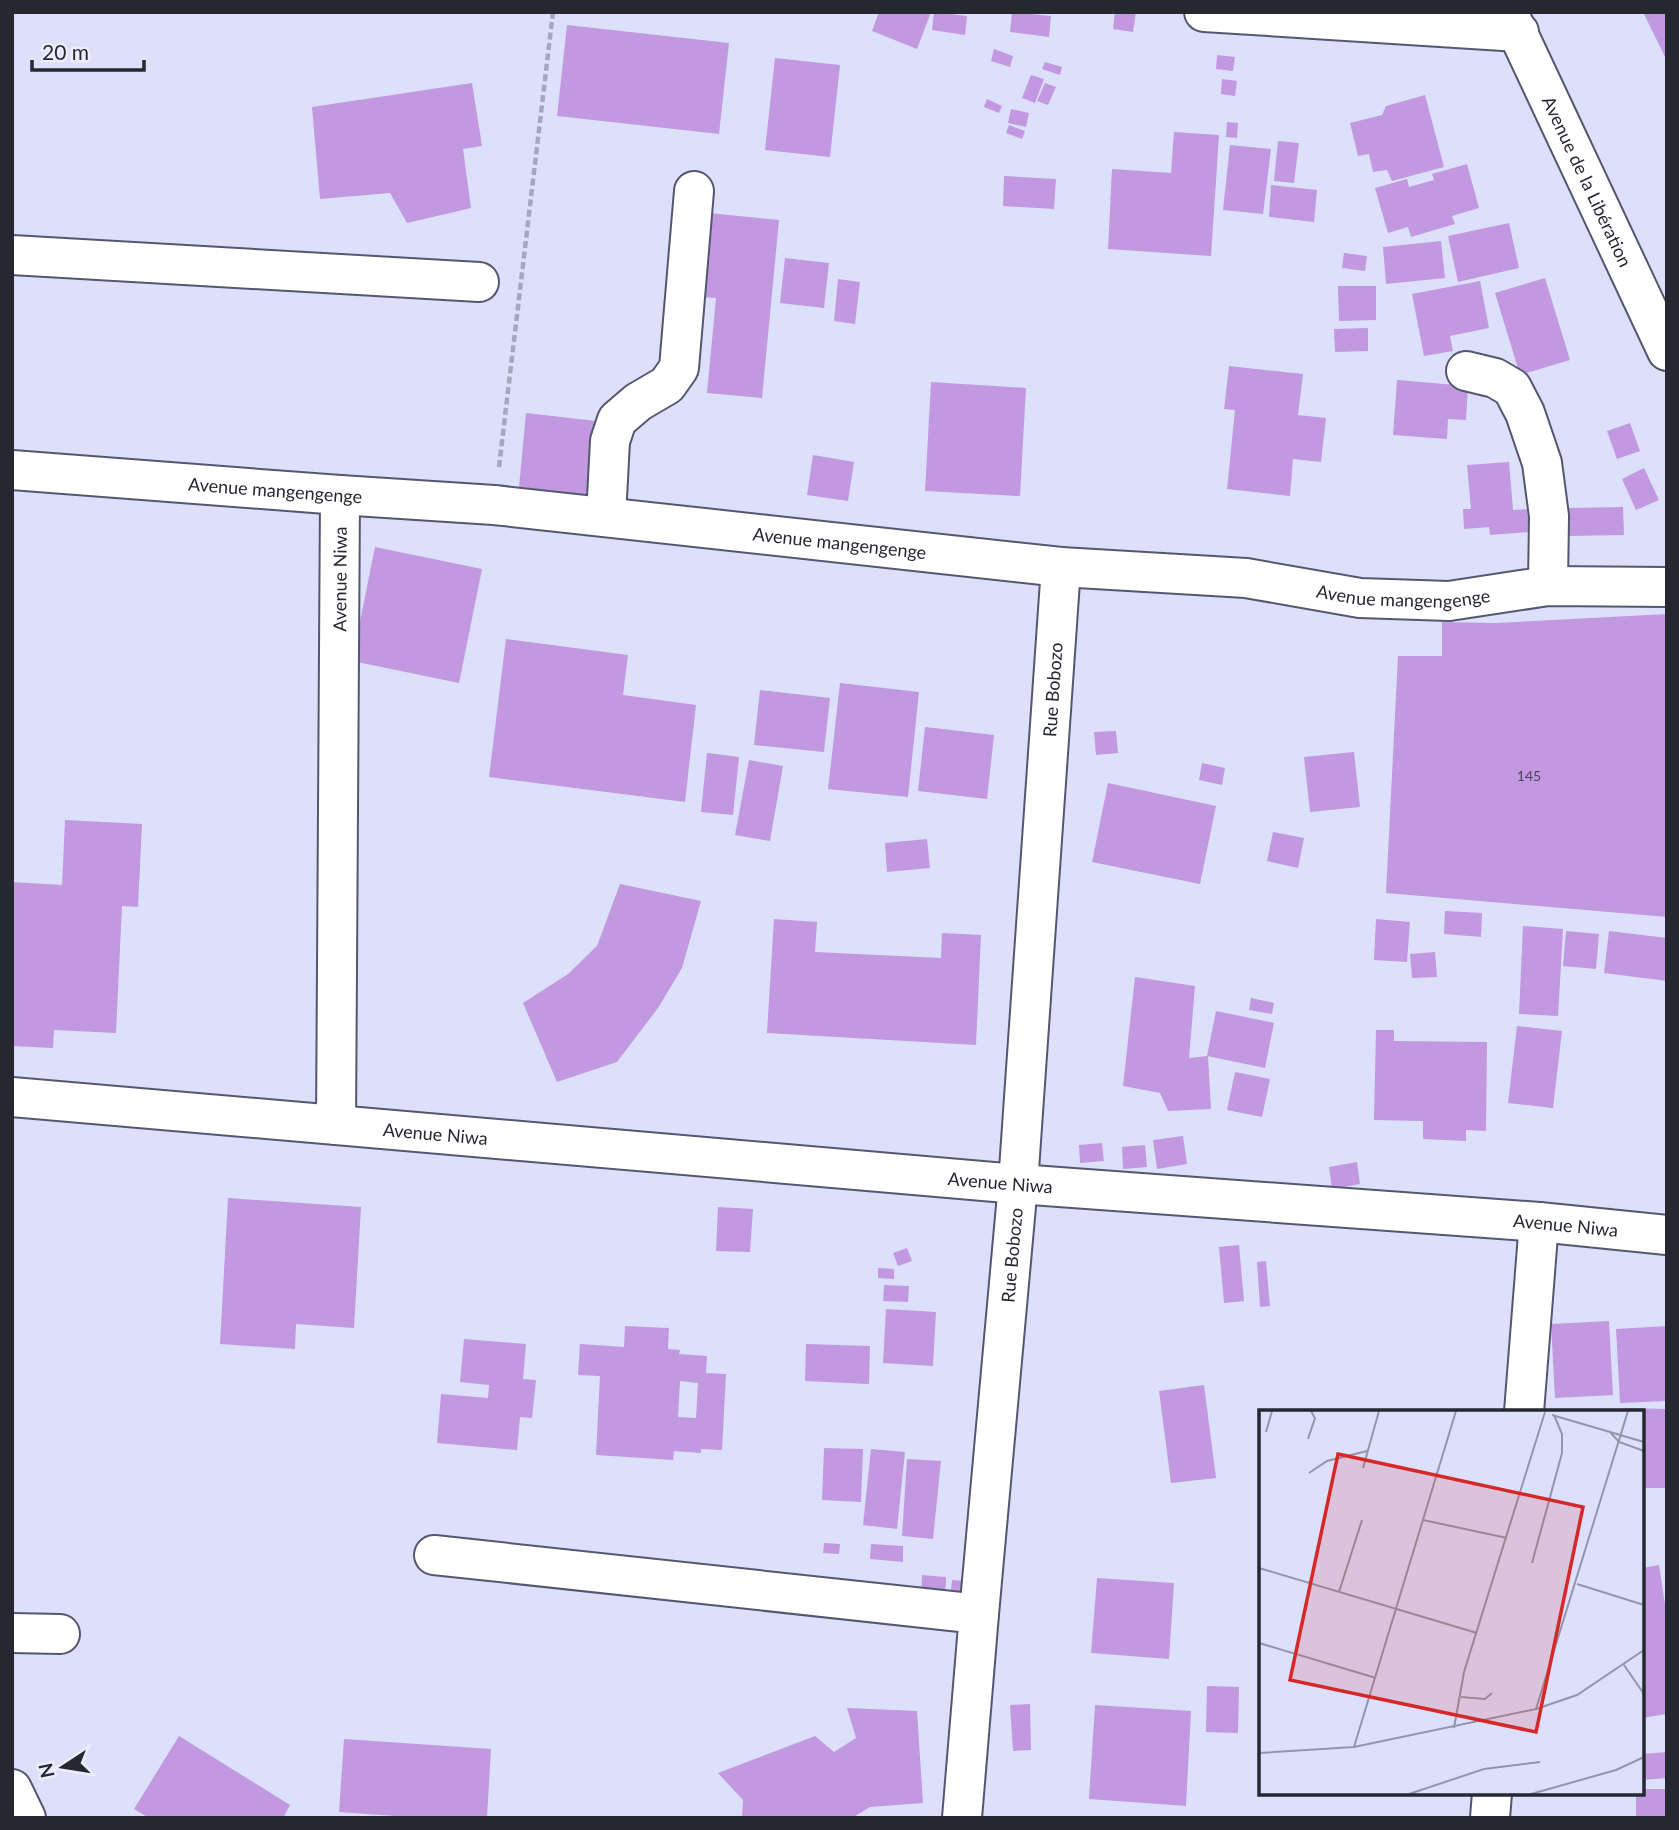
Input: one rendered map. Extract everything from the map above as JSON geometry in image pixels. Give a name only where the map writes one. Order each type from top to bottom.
[{"type":"main road","points":[[1205,12],[1514,22]]},
{"type":"main road","name":"Avenue de la Libération","points":[[1514,22],[1667,351]]},
{"type":"main road","points":[[606,517],[610,441],[617,420],[638,402],[667,385],[679,368],[694,191]]},
{"type":"main road","points":[[12,255],[479,282]]},
{"type":"main road","points":[[1466,371],[1495,378],[1512,388],[1525,412],[1542,463],[1549,516],[1548,586]]},
{"type":"main road","name":"Avenue mangengenge","points":[[12,470],[494,505],[1061,567],[1246,578],[1360,598],[1449,601],[1548,586],[1667,587]]},
{"type":"main road","name":"Avenue Niwa","points":[[336,1125],[340,495]]},
{"type":"main road","name":"Rue Bobozo","points":[[962,1818],[1018,1184],[1061,567]]},
{"type":"main road","name":"Avenue Niwa","points":[[12,1097],[1018,1184],[1539,1222],[1667,1235]]},
{"type":"main road","points":[[1524,1410],[1539,1222]]},
{"type":"main road","points":[[434,1555],[979,1614]]},
{"type":"main road","points":[[12,1633],[60,1634]]},
{"type":"main road","points":[[12,1789],[26,1818]]},
{"type":"main road","points":[[1490,1818],[1492,1795]]},
{"type":"path","points":[[494,505],[553,12]]},
{"type":"building","points":[[879,12],[931,12],[917,49],[872,31]]},
{"type":"building","points":[[934,12],[967,16],[965,35],[932,30]]},
{"type":"building","points":[[1012,12],[1051,16],[1049,37],[1010,32]]},
{"type":"building","points":[[1115,12],[1136,12],[1133,32],[1113,29]]},
{"type":"building","points":[[1643,12],[1667,12],[1667,61]]},
{"type":"building","points":[[567,25],[729,43],[719,134],[557,116]]},
{"type":"building","points":[[994,49],[1013,56],[1010,67],[991,61]]},
{"type":"building","points":[[1217,55],[1235,57],[1233,71],[1216,69]]},
{"type":"building","points":[[775,58],[840,65],[830,157],[765,150]]},
{"type":"building","points":[[1045,62],[1062,67],[1060,75],[1042,69]]},
{"type":"building","points":[[1031,75],[1044,79],[1035,103],[1022,98]]},
{"type":"building","points":[[1222,79],[1237,81],[1235,96],[1221,94]]},
{"type":"building","points":[[472,83],[482,146],[463,149],[471,208],[407,223],[390,193],[320,199],[312,107]]},
{"type":"building","points":[[1045,83],[1056,87],[1048,105],[1037,101]]},
{"type":"building","points":[[1425,95],[1444,167],[1392,181],[1387,170],[1373,172],[1369,154],[1358,156],[1350,123],[1382,115],[1386,106]]},
{"type":"building","points":[[987,99],[1002,106],[999,113],[984,107]]},
{"type":"building","points":[[1011,109],[1029,113],[1026,127],[1008,123]]},
{"type":"building","points":[[1227,122],[1238,123],[1237,138],[1226,137]]},
{"type":"building","points":[[1009,125],[1025,131],[1022,139],[1006,133]]},
{"type":"building","points":[[1174,132],[1219,135],[1211,256],[1108,249],[1112,169],[1171,173]]},
{"type":"building","points":[[1278,141],[1299,143],[1294,183],[1274,181]]},
{"type":"building","points":[[1230,145],[1271,149],[1263,214],[1223,210]]},
{"type":"building","points":[[1467,164],[1479,208],[1452,216],[1455,224],[1411,237],[1408,227],[1388,233],[1375,188],[1407,179],[1409,187],[1434,180],[1432,174]]},
{"type":"building","points":[[1004,176],[1056,179],[1054,209],[1003,206]]},
{"type":"building","points":[[1271,185],[1317,190],[1314,222],[1269,217]]},
{"type":"building","points":[[699,212],[779,220],[762,398],[707,393],[716,298],[691,296]]},
{"type":"building","points":[[1509,223],[1519,268],[1458,282],[1448,236]]},
{"type":"building","points":[[1441,241],[1445,278],[1386,284],[1383,247]]},
{"type":"building","points":[[1344,253],[1367,256],[1365,271],[1342,268]]},
{"type":"building","points":[[785,258],[829,263],[824,308],[780,303]]},
{"type":"building","points":[[1545,278],[1570,360],[1520,375],[1495,293]]},
{"type":"building","points":[[838,279],[860,282],[855,324],[834,321]]},
{"type":"building","points":[[1480,281],[1489,328],[1450,336],[1453,351],[1424,356],[1412,294]]},
{"type":"building","points":[[1338,286],[1376,286],[1376,320],[1339,321]]},
{"type":"building","points":[[1368,328],[1368,351],[1335,352],[1334,329]]},
{"type":"building","points":[[1229,366],[1303,374],[1298,415],[1326,418],[1321,462],[1293,459],[1290,496],[1227,489],[1235,410],[1224,409]]},
{"type":"building","points":[[1397,380],[1468,386],[1466,420],[1448,419],[1447,439],[1393,435]]},
{"type":"building","points":[[931,382],[1026,388],[1020,496],[925,491]]},
{"type":"building","points":[[526,413],[596,421],[587,495],[519,487]]},
{"type":"building","points":[[1630,423],[1640,451],[1617,459],[1607,431]]},
{"type":"building","points":[[813,455],[854,462],[848,501],[807,495]]},
{"type":"building","points":[[1509,462],[1513,510],[1529,509],[1530,532],[1490,535],[1489,527],[1464,529],[1463,509],[1471,509],[1467,465]]},
{"type":"building","points":[[1644,468],[1659,500],[1636,510],[1622,479]]},
{"type":"building","points":[[1623,507],[1624,535],[1569,536],[1569,508]]},
{"type":"building","points":[[375,547],[482,569],[459,683],[352,661]]},
{"type":"building","points":[[1667,614],[1667,917],[1386,893],[1398,656],[1442,656],[1442,622],[1495,623]]},
{"type":"building","points":[[506,639],[628,655],[623,695],[696,705],[685,802],[489,777]]},
{"type":"building","points":[[840,683],[919,692],[908,797],[828,789]]},
{"type":"building","points":[[760,690],[830,698],[824,752],[754,745]]},
{"type":"building","points":[[925,727],[994,735],[987,799],[918,791]]},
{"type":"building","points":[[1116,731],[1118,753],[1096,755],[1094,732]]},
{"type":"building","points":[[1354,752],[1360,807],[1310,812],[1304,757]]},
{"type":"building","points":[[707,753],[739,757],[733,815],[701,812]]},
{"type":"building","points":[[749,760],[783,766],[770,841],[735,835]]},
{"type":"building","points":[[1202,763],[1225,768],[1222,785],[1199,780]]},
{"type":"building","points":[[1108,783],[1216,806],[1200,884],[1092,862]]},
{"type":"building","points":[[65,820],[142,824],[138,907],[122,906],[116,1033],[54,1030],[53,1048],[12,1046],[12,882],[62,885]]},
{"type":"building","points":[[1273,832],[1304,838],[1298,868],[1267,861]]},
{"type":"building","points":[[927,839],[930,868],[887,872],[885,843]]},
{"type":"building","points":[[620,884],[701,901],[682,968],[658,1008],[617,1062],[557,1082],[523,1003],[568,974],[597,946]]},
{"type":"building","points":[[1445,911],[1482,913],[1481,937],[1444,934]]},
{"type":"building","points":[[774,919],[817,922],[815,952],[941,958],[942,933],[981,935],[976,1045],[767,1033]]},
{"type":"building","points":[[1376,919],[1410,922],[1407,962],[1374,960]]},
{"type":"building","points":[[1523,926],[1563,929],[1558,1016],[1519,1014]]},
{"type":"building","points":[[1566,931],[1599,934],[1596,969],[1563,966]]},
{"type":"building","points":[[1609,931],[1667,938],[1667,981],[1604,973]]},
{"type":"building","points":[[1435,952],[1437,977],[1412,978],[1410,954]]},
{"type":"building","points":[[1135,977],[1195,986],[1189,1058],[1208,1056],[1211,1109],[1168,1111],[1160,1093],[1123,1086]]},
{"type":"building","points":[[1251,998],[1274,1003],[1272,1014],[1249,1010]]},
{"type":"building","points":[[1216,1011],[1274,1023],[1265,1068],[1207,1056]]},
{"type":"building","points":[[1517,1026],[1562,1031],[1553,1108],[1508,1103]]},
{"type":"building","points":[[1376,1030],[1394,1030],[1394,1041],[1487,1042],[1486,1131],[1466,1130],[1466,1141],[1423,1139],[1423,1121],[1374,1120]]},
{"type":"building","points":[[1235,1072],[1270,1079],[1262,1117],[1227,1110]]},
{"type":"building","points":[[1183,1136],[1187,1164],[1157,1169],[1153,1140]]},
{"type":"building","points":[[1102,1143],[1104,1161],[1080,1163],[1079,1145]]},
{"type":"building","points":[[1145,1145],[1147,1167],[1123,1169],[1122,1147]]},
{"type":"building","points":[[1357,1162],[1360,1184],[1332,1189],[1329,1167]]},
{"type":"building","points":[[228,1198],[361,1207],[354,1328],[296,1324],[295,1349],[220,1344]]},
{"type":"building","points":[[718,1207],[753,1209],[750,1252],[716,1251]]},
{"type":"building","points":[[1239,1245],[1244,1301],[1224,1303],[1219,1247]]},
{"type":"building","points":[[907,1248],[912,1261],[898,1266],[893,1253]]},
{"type":"building","points":[[1266,1261],[1270,1306],[1260,1307],[1257,1262]]},
{"type":"building","points":[[878,1268],[894,1269],[894,1279],[878,1278]]},
{"type":"building","points":[[884,1285],[909,1286],[908,1302],[883,1301]]},
{"type":"building","points":[[886,1309],[936,1312],[933,1366],[883,1363]]},
{"type":"building","points":[[1609,1321],[1613,1395],[1555,1398],[1551,1324]]},
{"type":"building","points":[[625,1326],[669,1328],[668,1349],[680,1350],[679,1354],[707,1356],[706,1373],[726,1374],[722,1450],[701,1449],[701,1453],[674,1451],[673,1460],[596,1455],[600,1376],[578,1375],[580,1344],[624,1347]],"holes":[[[680,1381],[698,1383],[696,1418],[678,1417]]]},
{"type":"building","points":[[1667,1326],[1667,1401],[1620,1403],[1616,1329]]},
{"type":"building","points":[[464,1339],[526,1344],[523,1379],[536,1380],[532,1418],[520,1417],[517,1450],[437,1443],[441,1394],[488,1398],[489,1385],[460,1382]]},
{"type":"building","points":[[806,1344],[870,1346],[869,1384],[805,1381]]},
{"type":"building","points":[[1204,1385],[1216,1478],[1171,1483],[1159,1391]]},
{"type":"building","points":[[1667,1409],[1667,1488],[1644,1488],[1644,1410],[1622,1410]]},
{"type":"building","points":[[824,1448],[863,1449],[861,1502],[822,1500]]},
{"type":"building","points":[[871,1449],[905,1452],[897,1529],[863,1525]]},
{"type":"building","points":[[907,1459],[941,1461],[933,1539],[902,1536]]},
{"type":"building","points":[[824,1543],[840,1544],[839,1554],[823,1553]]},
{"type":"building","points":[[871,1544],[903,1546],[903,1562],[870,1559]]},
{"type":"building","points":[[1659,1565],[1667,1617],[1667,1714],[1644,1718],[1644,1568]]},
{"type":"building","points":[[922,1575],[946,1577],[945,1600],[921,1599]]},
{"type":"building","points":[[1097,1578],[1174,1583],[1169,1659],[1091,1653]]},
{"type":"building","points":[[952,1580],[964,1581],[963,1602],[950,1601]]},
{"type":"building","points":[[1207,1686],[1239,1687],[1238,1733],[1206,1732]]},
{"type":"building","points":[[1030,1704],[1031,1750],[1013,1751],[1010,1705]]},
{"type":"building","points":[[1095,1705],[1191,1711],[1186,1806],[1089,1799]]},
{"type":"building","points":[[847,1708],[917,1711],[923,1803],[870,1807],[852,1818],[742,1818],[743,1800],[718,1773],[815,1736],[834,1752],[856,1738]]},
{"type":"building","points":[[179,1736],[290,1805],[283,1818],[149,1818],[134,1809]]},
{"type":"building","points":[[344,1739],[491,1749],[487,1818],[424,1818],[339,1812]]},
{"type":"building","points":[[1667,1752],[1667,1778],[1644,1780],[1644,1754]]},
{"type":"building","points":[[1644,1789],[1667,1789],[1667,1818],[1636,1818],[1636,1795],[1644,1795]]}]
